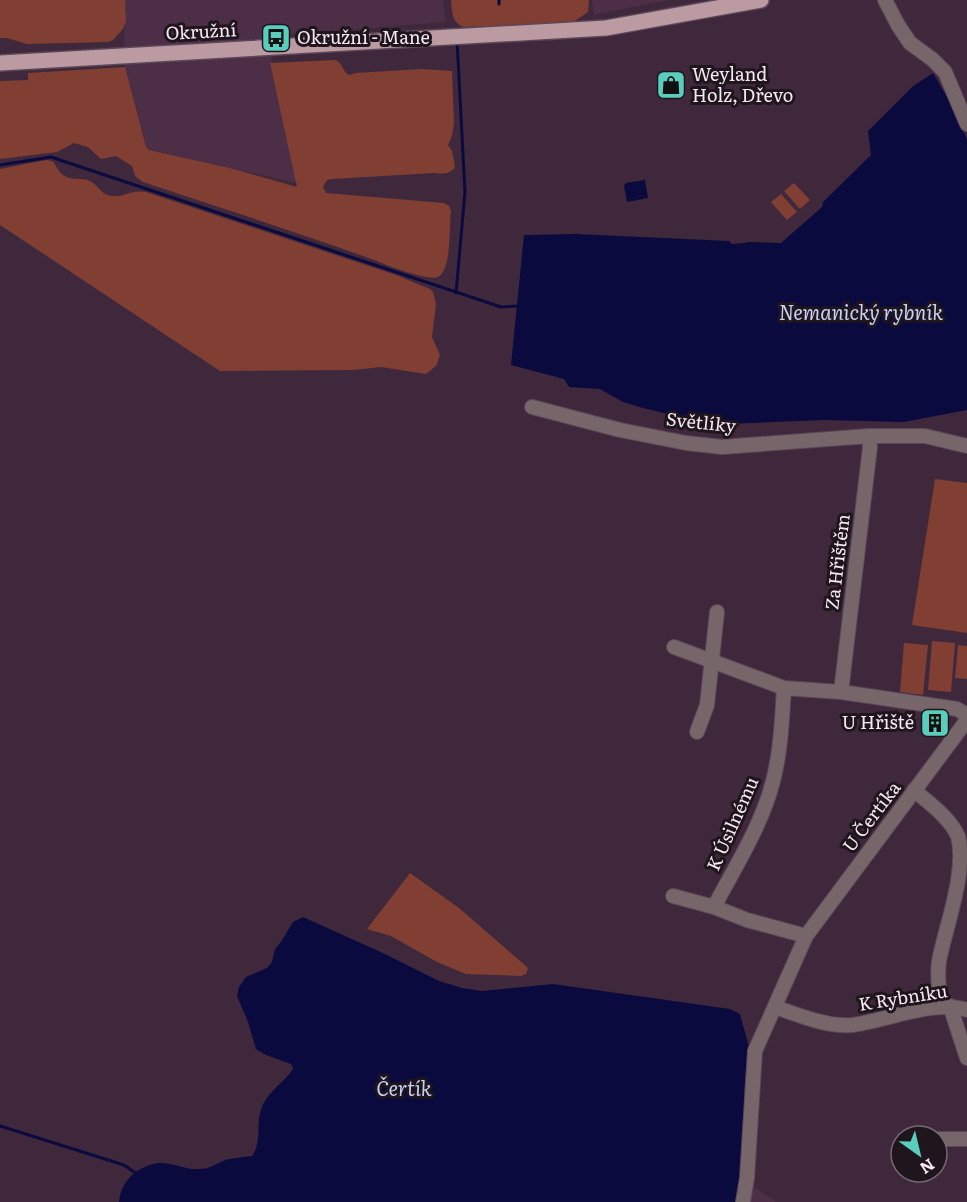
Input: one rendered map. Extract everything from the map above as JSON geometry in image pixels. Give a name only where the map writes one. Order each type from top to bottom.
[{"type":"main road","name":"Okružní","points":[[0,63],[606,28],[761,0]]},
{"type":"street","points":[[885,0],[910,43],[945,72],[967,124]]},
{"type":"street","name":"Světlíky","points":[[532,407],[620,430],[686,443],[722,447],[869,436]]},
{"type":"street","points":[[869,436],[925,436],[967,446]]},
{"type":"street","name":"Za Hřištěm","points":[[841,692],[870,447],[869,436]]},
{"type":"street","points":[[698,732],[707,705],[717,612]]},
{"type":"street","points":[[674,647],[784,688],[841,692],[957,709],[967,715]]},
{"type":"street","name":"K Úsilnému","points":[[714,907],[757,825],[773,782],[780,745],[784,688]]},
{"type":"street","name":"U Čertíka","points":[[743,1202],[747,1178],[755,1051],[806,936],[967,720]]},
{"type":"street","points":[[914,790],[944,815],[963,835],[962,900],[939,961],[938,980],[967,1058]]},
{"type":"street","points":[[673,896],[806,936]]},
{"type":"street","name":"K Rybníku","points":[[775,1006],[824,1022],[850,1025],[946,1006],[967,1010]]},
{"type":"street","points":[[949,1139],[967,1139]]},
{"type":"shaded area","points":[[0,0],[125,0],[126,21],[123,29],[108,42],[27,44],[0,38]]},
{"type":"shaded area","points":[[125,0],[443,0],[446,22],[268,36],[272,63],[270,64],[297,183],[147,149],[124,70]]},
{"type":"shaded area","points":[[451,0],[589,0],[588,12],[575,21],[464,27],[455,20]]},
{"type":"shaded area","points":[[592,0],[668,0],[594,15]]},
{"type":"shaded area","points":[[336,60],[350,75],[421,69],[452,71],[454,123],[448,145],[452,151],[455,167],[453,170],[443,174],[332,179],[327,180],[323,187],[326,193],[444,203],[449,206],[451,211],[448,257],[446,266],[438,277],[426,277],[408,272],[143,182],[135,176],[132,166],[116,156],[101,159],[88,147],[74,143],[57,152],[0,159],[0,81],[28,80],[28,73],[125,67],[146,147],[149,150],[230,168],[297,187],[270,63]]},
{"type":"shaded area","points":[[46,160],[52,161],[66,177],[90,181],[108,195],[149,193],[396,275],[430,289],[436,304],[432,337],[440,355],[436,366],[426,374],[381,367],[353,370],[220,371],[0,225],[0,169]]},
{"type":"shaded area","points":[[794,183],[810,200],[800,209],[784,191]]},
{"type":"shaded area","points":[[781,194],[797,212],[787,220],[771,202]]},
{"type":"shaded area","points":[[935,479],[967,483],[967,633],[912,625]]},
{"type":"shaded area","points":[[932,641],[955,643],[951,692],[928,690]]},
{"type":"shaded area","points":[[904,643],[928,645],[923,695],[900,692]]},
{"type":"shaded area","points":[[958,645],[967,646],[967,679],[955,678]]},
{"type":"shaded area","points":[[410,873],[459,908],[528,968],[526,974],[521,976],[466,974],[437,962],[391,936],[367,929]]},
{"type":"shaded area","points":[[722,1166],[777,1202],[716,1202]]},
{"type":"water","name":"Nemanický rybník","points":[[933,73],[950,102],[967,139],[967,410],[904,422],[823,420],[724,424],[643,408],[623,402],[600,389],[569,387],[564,379],[511,365],[524,235],[576,234],[729,241],[732,244],[781,243],[822,207],[823,202],[871,155],[868,131],[912,87]]},
{"type":"water","points":[[645,180],[648,198],[627,202],[624,186],[626,183]]},
{"type":"water","name":"Čertík","points":[[303,917],[439,981],[462,988],[482,991],[553,984],[730,1009],[740,1014],[749,1047],[738,1202],[119,1202],[120,1194],[127,1181],[143,1167],[163,1163],[203,1169],[225,1160],[252,1156],[256,1150],[261,1108],[293,1069],[291,1064],[256,1049],[237,996],[239,987],[246,977],[267,968],[272,962],[275,949],[293,922]]},
{"type":"waterway","points":[[456,293],[465,192],[457,40]]},
{"type":"waterway","points":[[0,165],[51,157],[501,307],[519,306]]},
{"type":"waterway","name":"Čertík","points":[[0,1126],[124,1165],[137,1174]]},
{"type":"place","name":"Okružní - Mane","points":[[276,38]]},
{"type":"place","name":"Weyland Holz, Dřevo","points":[[671,85]]},
{"type":"place","name":"U Hřiště","points":[[935,723]]}]
